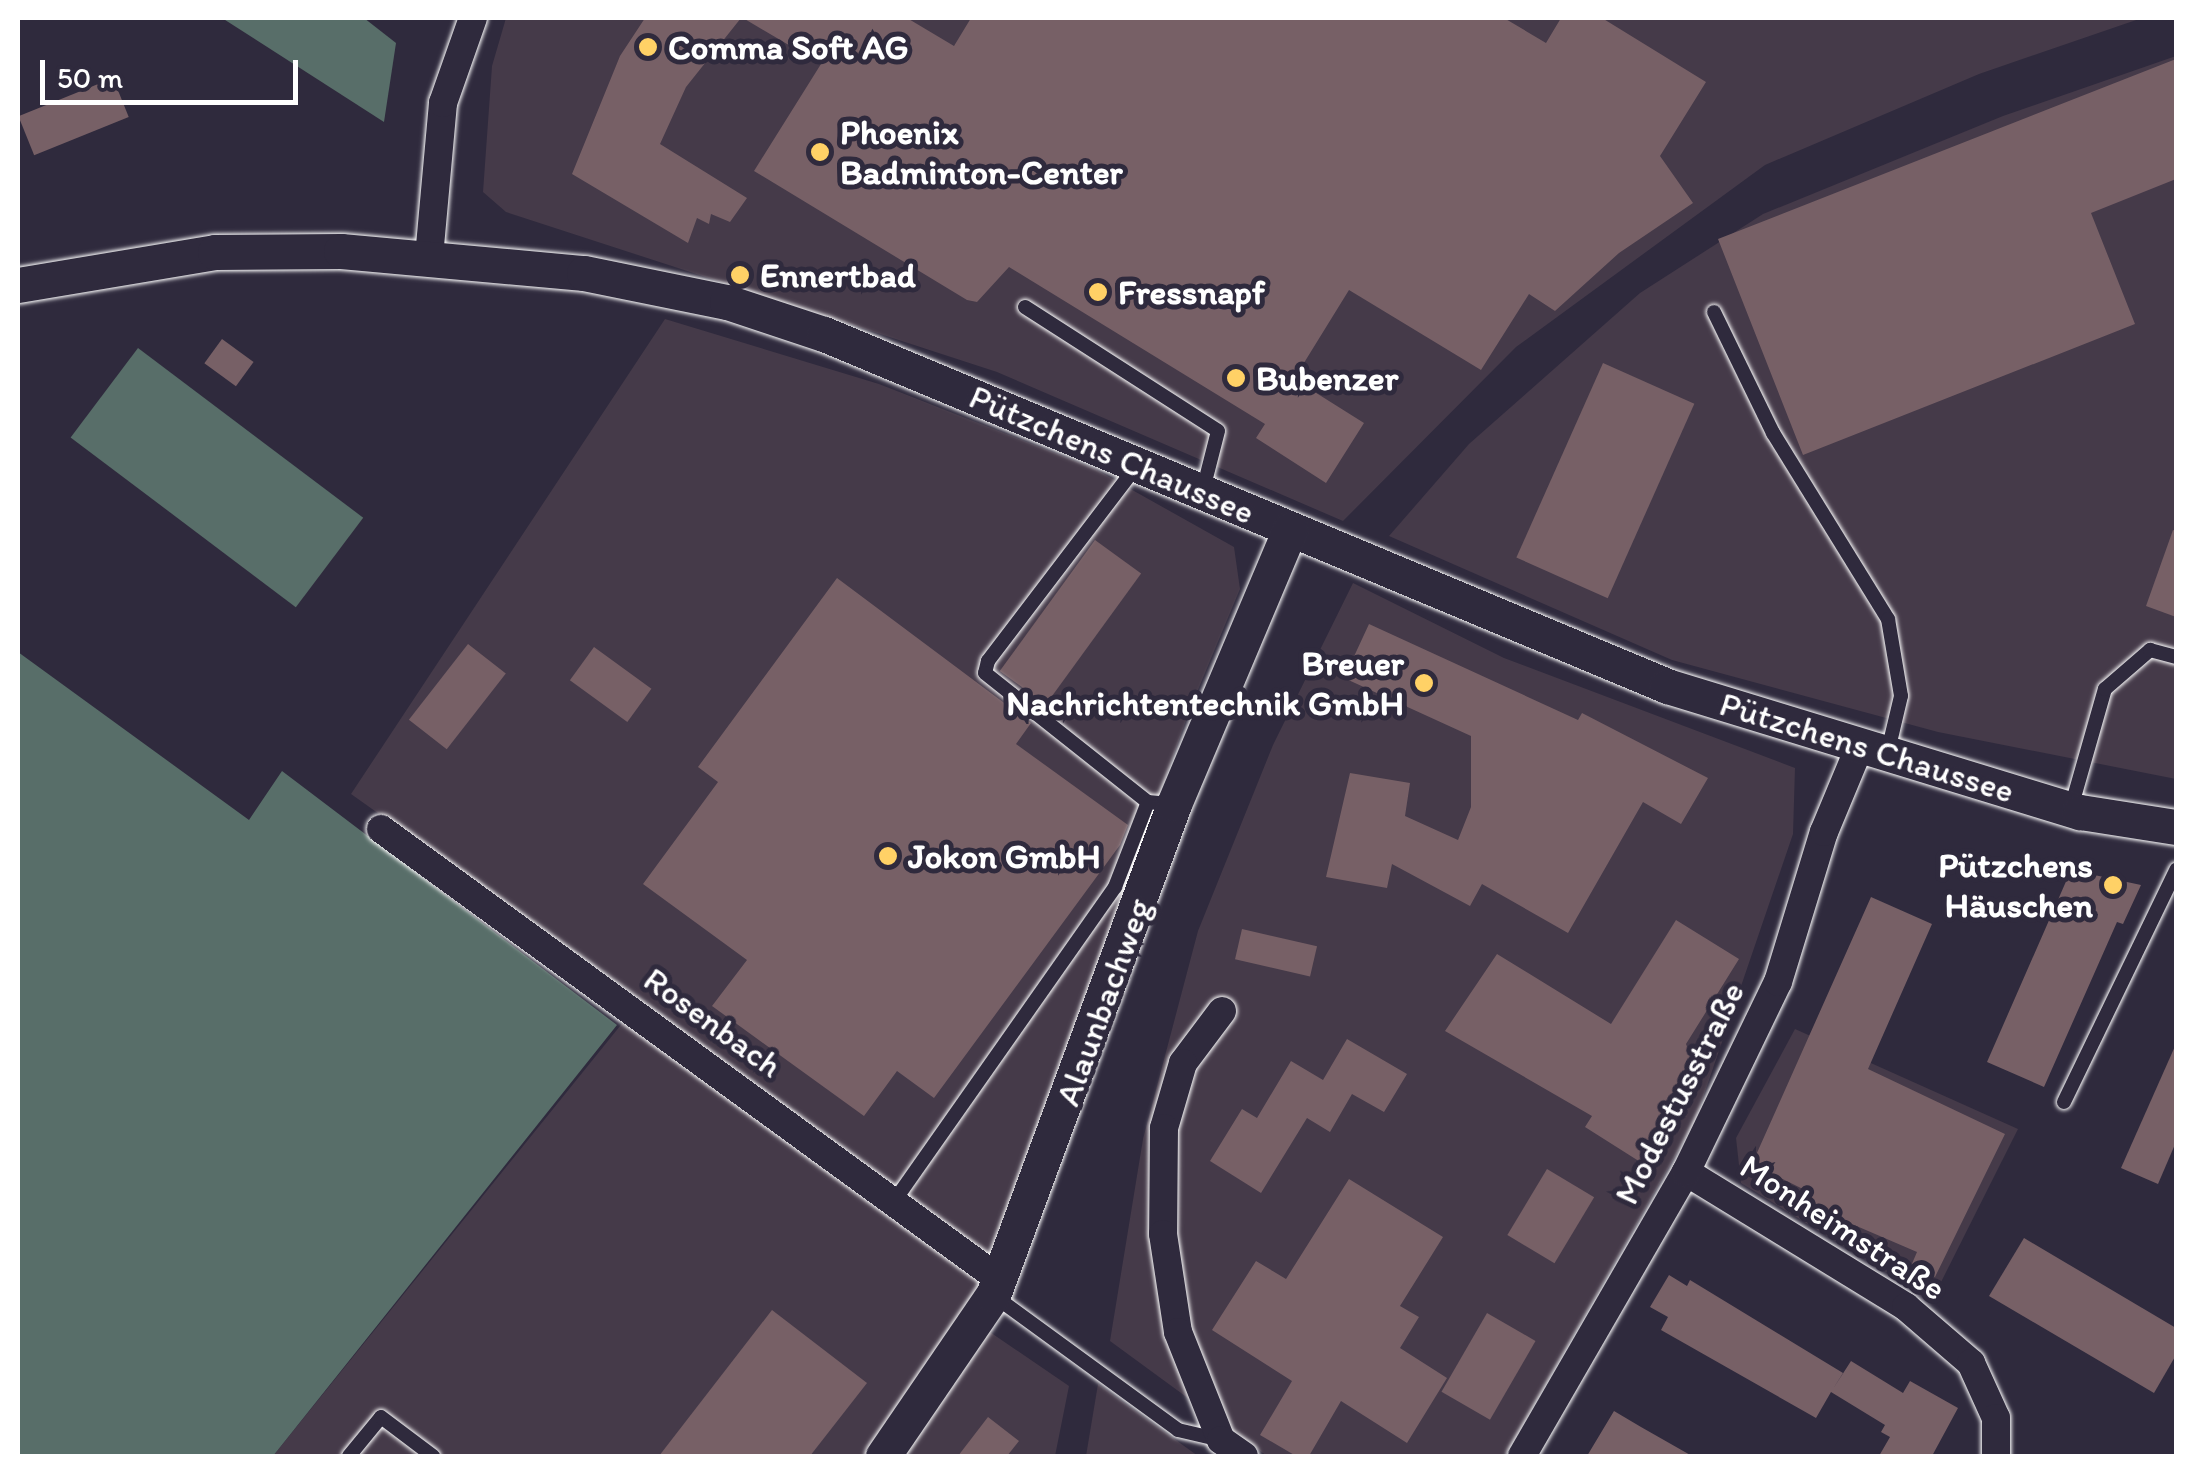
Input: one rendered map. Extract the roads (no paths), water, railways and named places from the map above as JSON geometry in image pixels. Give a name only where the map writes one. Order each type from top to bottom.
[{"type":"street","points":[[429,257],[443,103],[473,18]]},
{"type":"street","name":"Pützchens Chaussee","points":[[18,284],[215,252],[429,257],[584,273],[728,302],[824,334],[1667,686],[2071,809],[2176,827]]},
{"type":"street","name":"Alaunbachweg","points":[[883,1456],[996,1287],[1161,803],[1290,530]]},
{"type":"street","name":"Modestusstraße","points":[[1522,1456],[1686,1172],[1778,982],[1824,832],[1874,748]]},
{"type":"street","name":"Rosenbach","points":[[381,829],[895,1200],[996,1287]]},
{"type":"street","points":[[1221,1440],[1178,1332],[1163,1234],[1164,1128],[1183,1063],[1222,1011]]},
{"type":"street","name":"Monheimstraße","points":[[1686,1172],[1906,1307],[1971,1363],[1996,1418],[1996,1456]]},
{"type":"street","name":"Rosenbach","points":[[1221,1440],[1244,1456]]},
{"type":"lane","points":[[1025,307],[1218,431],[1203,491]]},
{"type":"lane","points":[[1714,312],[1773,433],[1888,619],[1901,696],[1874,748]]},
{"type":"lane","points":[[895,1200],[1115,887],[1161,803],[986,673],[988,661],[1138,464]]},
{"type":"lane","points":[[2071,809],[2104,689],[2150,650],[2176,657]]},
{"type":"lane","points":[[2064,1102],[2176,870]]},
{"type":"lane","name":"Rosenbach","points":[[996,1287],[1178,1430],[1221,1440]]},
{"type":"lane","points":[[349,1456],[381,1418],[433,1456]]},
{"type":"place","name":"Comma Soft AG","points":[[648,47]]},
{"type":"place","name":"Phoenix Badminton-Center","points":[[820,152]]},
{"type":"place","name":"Ennertbad","points":[[740,275]]},
{"type":"place","name":"Fressnapf","points":[[1098,292]]},
{"type":"place","name":"Bubenzer","points":[[1236,378]]},
{"type":"place","name":"Breuer Nachrichtentechnik GmbH","points":[[1424,683]]},
{"type":"place","name":"Jokon GmbH","points":[[888,856]]},
{"type":"place","name":"Pützchens Häuschen","points":[[2113,885]]}]
